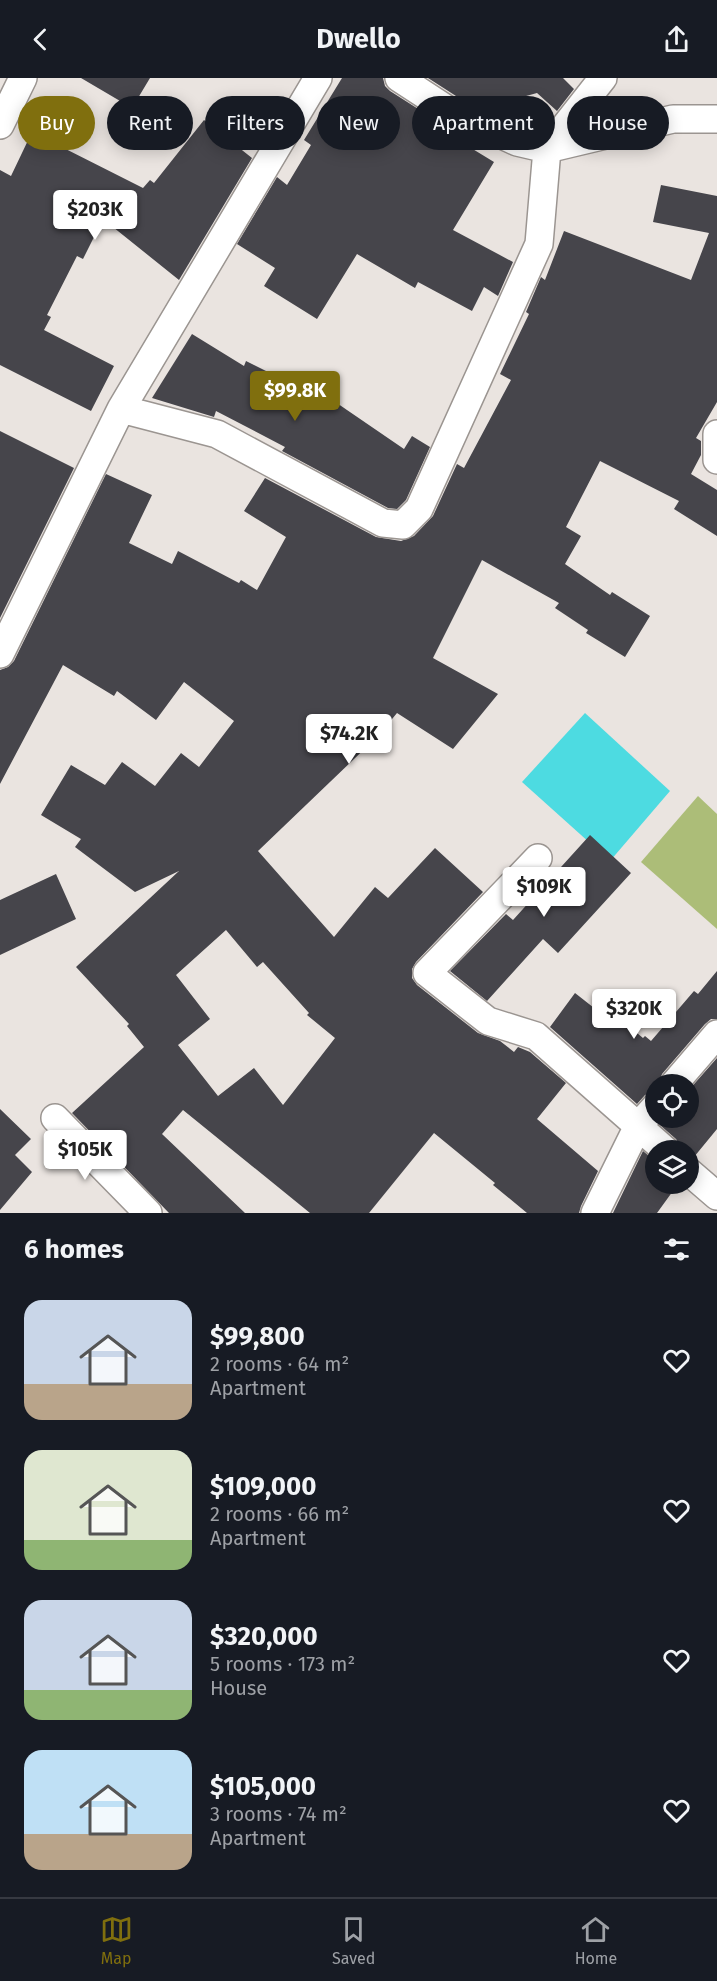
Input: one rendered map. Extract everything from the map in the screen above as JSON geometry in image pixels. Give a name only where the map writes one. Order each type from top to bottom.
[{"type":"street","points":[[0,125],[23,78]]},
{"type":"street","points":[[0,654],[121,409],[318,78]]},
{"type":"street","points":[[399,78],[427,96]]},
{"type":"street","points":[[555,140],[603,78]]},
{"type":"street","points":[[555,147],[673,119],[717,119]]},
{"type":"street","points":[[121,409],[217,434],[383,523],[403,525],[419,509],[538,244],[548,150]]},
{"type":"street","points":[[717,434],[717,460]]},
{"type":"street","points":[[538,858],[427,973],[488,1021],[536,1036],[654,1140]]},
{"type":"street","points":[[683,1074],[717,1034]]},
{"type":"street","points":[[55,1118],[148,1213]]},
{"type":"street","points":[[595,1213],[638,1126],[645,1118]]},
{"type":"street","points":[[699,1180],[717,1196]]},
{"type":"green space","points":[[698,796],[717,814],[717,929],[641,862]]},
{"type":"water","points":[[585,713],[670,791],[610,861],[522,782]]},
{"type":"building","points":[[81,78],[150,78],[139,96],[112,96]]},
{"type":"building","points":[[342,78],[383,78],[385,86],[398,96],[331,96]]},
{"type":"building","points":[[428,78],[563,78],[574,89],[557,111],[555,96],[540,96],[537,93],[526,96],[456,96]]},
{"type":"building","points":[[400,97],[412,105],[412,150],[474,150],[494,162],[453,230],[513,262],[498,296],[484,287],[472,311],[418,282],[415,288],[357,254],[317,319],[264,286],[275,268],[237,244],[277,177],[287,185],[311,145],[305,138],[317,119],[317,150],[400,150]]},
{"type":"building","points":[[204,120],[205,150],[242,150],[252,158],[179,280],[103,219],[83,259],[77,256],[47,315],[51,317],[44,330],[114,366],[91,411],[0,365],[0,170],[11,176],[23,150],[68,150],[143,188],[150,180],[154,183],[180,150],[193,150],[193,134]]},
{"type":"building","points":[[661,185],[717,196],[717,402],[696,438],[701,441],[701,455],[691,474],[717,490],[717,536],[674,509],[679,501],[600,461],[566,527],[581,536],[565,564],[610,595],[612,592],[650,616],[625,657],[586,633],[588,630],[555,608],[559,603],[482,560],[433,658],[498,694],[453,749],[397,713],[378,736],[258,851],[334,937],[375,887],[388,898],[435,848],[483,892],[416,962],[412,969],[412,978],[417,985],[478,1033],[500,1041],[514,1052],[518,1047],[530,1052],[566,1083],[537,1119],[598,1171],[579,1213],[527,1213],[493,1185],[495,1183],[434,1133],[369,1213],[310,1213],[183,1110],[162,1134],[245,1213],[169,1213],[72,1113],[144,1047],[127,1026],[129,1024],[76,967],[179,871],[135,892],[75,847],[81,839],[41,815],[71,765],[105,785],[122,762],[155,786],[181,753],[199,767],[234,721],[184,682],[156,720],[117,691],[114,696],[63,665],[0,784],[0,670],[8,667],[14,661],[106,474],[152,495],[129,543],[172,564],[178,551],[239,583],[241,580],[257,590],[286,537],[244,511],[265,478],[376,537],[401,541],[414,536],[433,516],[457,464],[464,468],[511,380],[500,374],[529,314],[526,312],[541,277],[545,280],[564,231],[691,280],[709,233],[653,222]],"holes":[[[226,930],[257,967],[263,962],[309,1013],[307,1015],[335,1038],[283,1105],[254,1068],[218,1096],[178,1045],[210,1019],[176,975]]]},
{"type":"building","points":[[192,334],[244,366],[246,361],[326,401],[328,397],[404,449],[412,436],[430,447],[406,500],[397,509],[388,508],[282,451],[285,447],[216,411],[214,417],[152,398]]},
{"type":"building","points":[[0,431],[74,468],[0,618]]},
{"type":"building","points":[[590,835],[631,873],[558,953],[543,939],[487,1001],[450,971],[506,914],[513,920]]},
{"type":"building","points":[[56,874],[76,919],[0,955],[0,900]]},
{"type":"building","points":[[717,971],[717,1019],[711,1019],[705,1024],[662,1074],[645,1074],[645,1095],[637,1104],[550,1027],[575,993],[603,1015],[608,1009],[643,1038],[645,1036],[651,1041],[694,991],[698,994]]},
{"type":"building","points":[[717,1058],[717,1129],[699,1151],[699,1140],[677,1140],[663,1128],[699,1128],[699,1078]]},
{"type":"building","points":[[0,1109],[31,1139],[15,1155],[32,1172],[0,1210]]},
{"type":"building","points":[[643,1151],[645,1153],[645,1194],[671,1194],[657,1213],[613,1213]]}]
